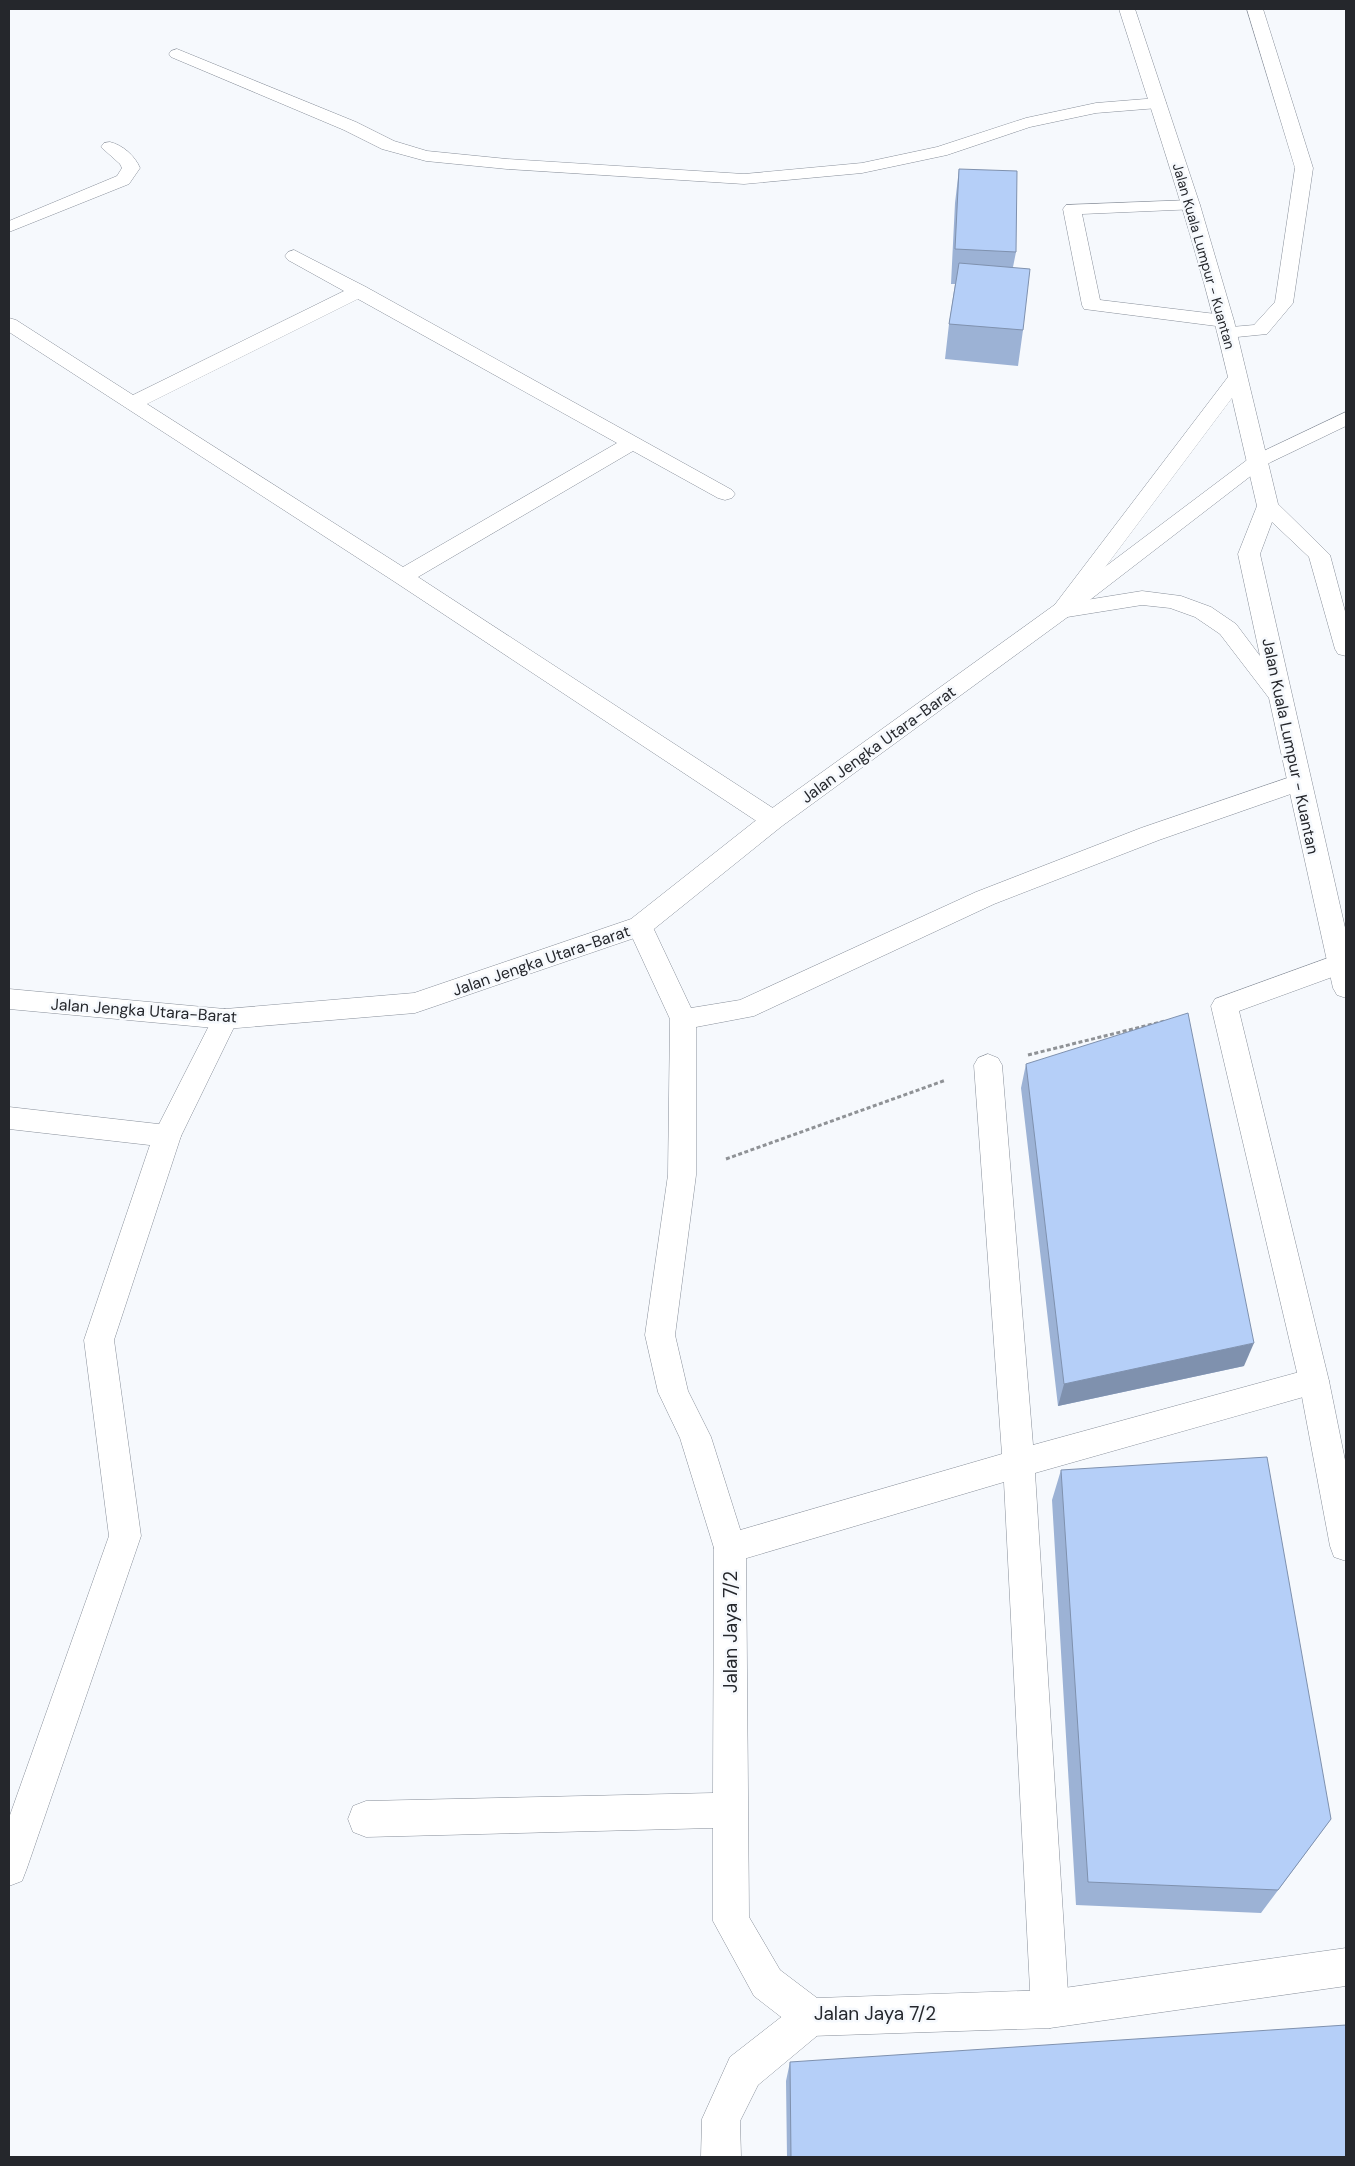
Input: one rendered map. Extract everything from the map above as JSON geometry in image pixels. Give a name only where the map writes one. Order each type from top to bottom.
[{"type":"main road","name":"Jalan Kuala Lumpur - Kuantan","points":[[1127,9],[1191,205],[1225,326],[1258,461],[1268,506],[1249,554],[1299,782],[1342,962]]},
{"type":"main road","points":[[1191,205],[1072,209],[1091,305],[1260,330],[1284,303],[1304,168],[1255,9]]},
{"type":"main road","points":[[177,54],[350,126],[388,145],[426,156],[507,164],[744,179],[862,168],[941,151],[1026,123],[1096,108],[1158,103]]},
{"type":"main road","points":[[9,227],[122,180],[131,168],[128,161],[110,147]]},
{"type":"main road","points":[[294,256],[725,494]]},
{"type":"main road","points":[[132,403],[358,291]]},
{"type":"main road","points":[[9,324],[403,577],[773,820]]},
{"type":"main road","points":[[1061,611],[1238,378]]},
{"type":"main road","name":"Jalan Jengka Utara-Barat","points":[[9,999],[225,1020],[415,1002],[640,926],[773,820],[1061,611],[1258,461],[1346,418]]},
{"type":"main road","points":[[403,577],[632,443]]},
{"type":"main road","points":[[1268,506],[1319,555],[1339,617],[1346,649]]},
{"type":"main road","points":[[1061,611],[1142,598],[1173,601],[1203,612],[1228,629],[1281,699]]},
{"type":"main road","points":[[640,926],[683,1019],[745,1009],[985,898],[1150,834],[1299,782]]},
{"type":"main road","points":[[1342,962],[1224,1006],[1314,1381],[1346,1546]]},
{"type":"main road","name":"Jalan Jaya 7/2","points":[[683,1019],[682,1174],[660,1335],[673,1392],[695,1437],[730,1548],[731,1921],[767,1984],[811,2017],[1050,2009],[1346,1967]]},
{"type":"main road","points":[[9,1868],[125,1536],[100,1340],[167,1136],[225,1020]]},
{"type":"main road","points":[[988,1065],[1019,1463],[1050,2009]]},
{"type":"main road","points":[[9,1118],[167,1136]]},
{"type":"main road","points":[[730,1548],[1019,1463],[1314,1381]]},
{"type":"main road","points":[[366,1820],[731,1810]]},
{"type":"main road","points":[[721,2157],[721,2119],[744,2071],[811,2017]]},
{"type":"building","points":[[959,169],[1017,171],[1016,252],[955,249]]},
{"type":"building","points":[[959,263],[1030,269],[1023,330],[949,324]]},
{"type":"building","points":[[1188,1013],[1254,1343],[1064,1384],[1026,1064]]},
{"type":"building","points":[[1267,1457],[1331,1819],[1278,1890],[1088,1882],[1061,1470]]},
{"type":"building","points":[[1346,2025],[1346,2157],[791,2157],[790,2062]]}]
